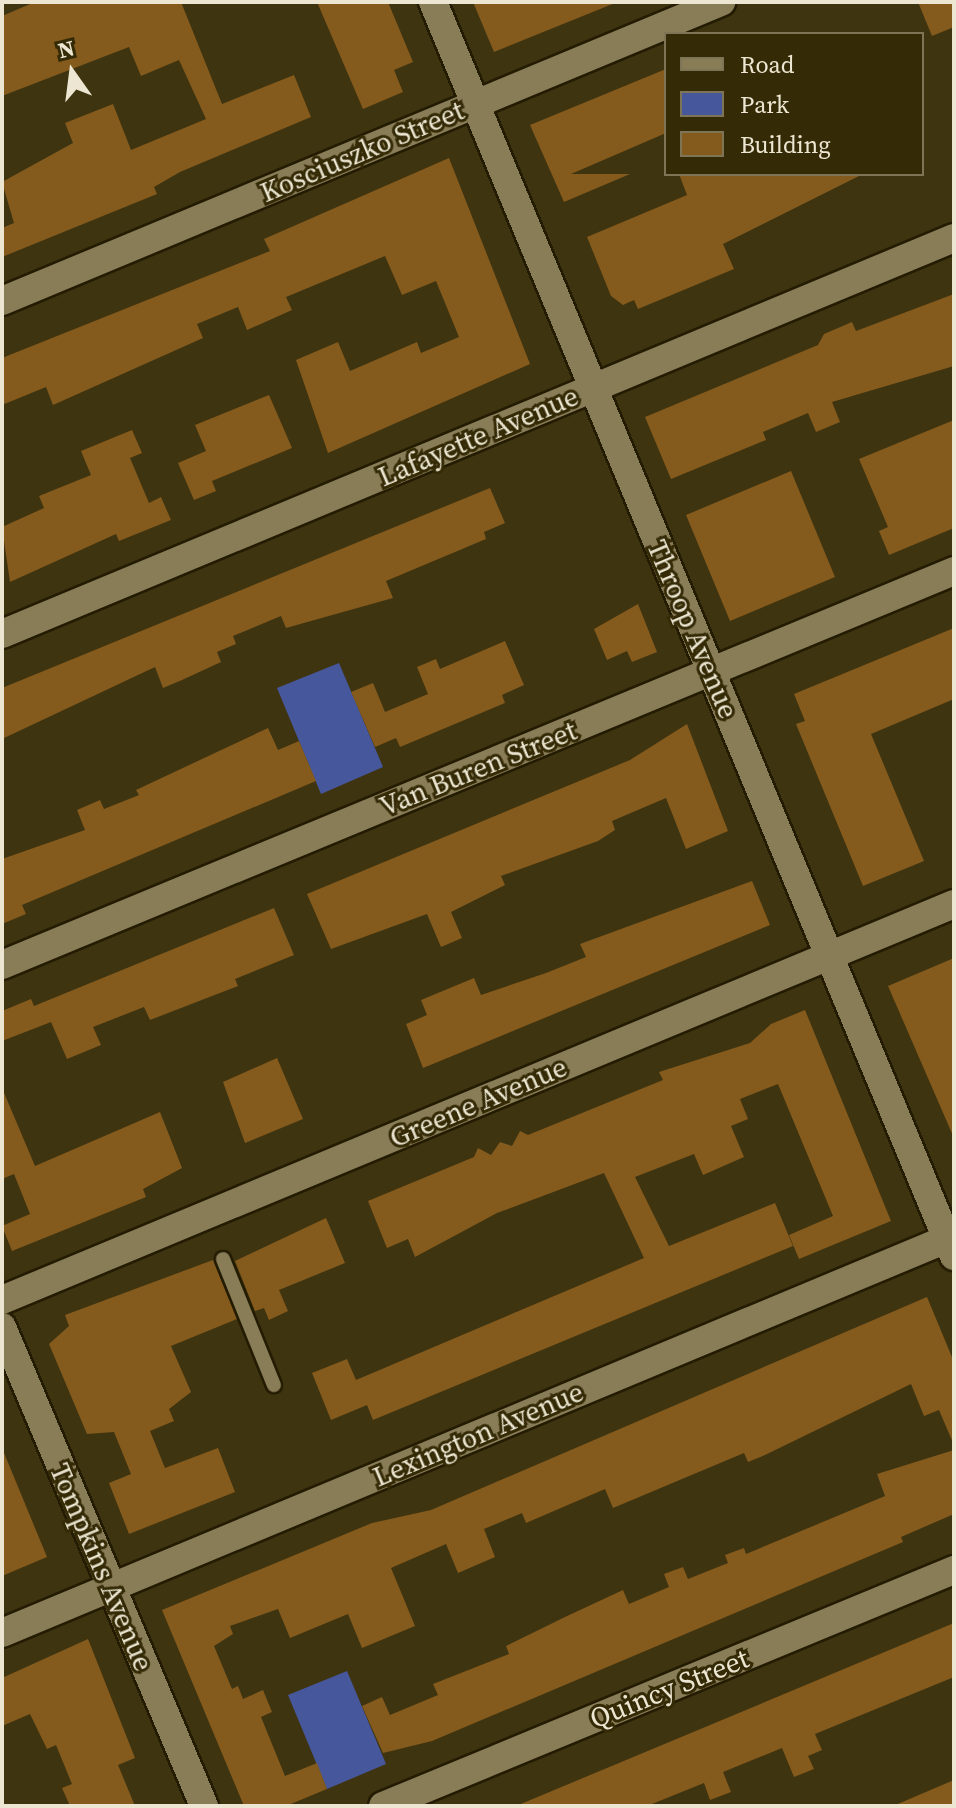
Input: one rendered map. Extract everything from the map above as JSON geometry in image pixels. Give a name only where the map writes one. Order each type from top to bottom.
[{"type":"street","name":"Throop Avenue","points":[[433,2],[829,956],[952,1244]]},
{"type":"street","name":"Kosciuszko Street","points":[[2,301],[721,2]]},
{"type":"street","name":"Lafayette Avenue","points":[[2,634],[954,238]]},
{"type":"street","name":"Van Buren Street","points":[[2,965],[954,571]]},
{"type":"street","name":"Greene Avenue","points":[[2,1300],[954,904]]},
{"type":"street","name":"Lexington Avenue","points":[[2,1633],[952,1244]]},
{"type":"street","name":"Tompkins Avenue","points":[[2,1327],[204,1806]]},
{"type":"street","name":"Quincy Street","points":[[383,1806],[954,1570]]},
{"type":"lane","points":[[223,1259],[274,1385]]},
{"type":"green space","points":[[339,663],[383,767],[321,794],[277,688]]},
{"type":"green space","points":[[347,1671],[386,1764],[327,1789],[288,1695]]},
{"type":"building","points":[[35,2],[181,2],[222,104],[294,75],[311,117],[180,172],[154,187],[157,194],[2,257],[2,228],[14,223],[2,182],[73,143],[65,123],[113,104],[131,150],[206,119],[179,60],[141,76],[129,47],[2,96],[2,16]]},
{"type":"building","points":[[317,2],[388,2],[413,62],[394,70],[403,92],[363,109]]},
{"type":"building","points":[[473,2],[614,2],[615,3],[494,52]]},
{"type":"building","points":[[918,2],[954,2],[954,27],[932,36]]},
{"type":"building","points":[[664,70],[664,134],[571,174],[630,174],[564,202],[530,125]]},
{"type":"building","points":[[449,158],[530,364],[328,453],[296,360],[338,342],[350,371],[417,342],[421,353],[459,337],[436,281],[402,295],[385,256],[286,297],[292,310],[247,330],[238,307],[197,324],[203,338],[53,405],[46,387],[2,405],[2,358],[270,251],[264,239]]},
{"type":"building","points":[[680,176],[859,176],[723,244],[734,269],[638,309],[634,300],[623,305],[611,296],[587,237],[687,195]]},
{"type":"building","points":[[954,294],[954,366],[832,402],[840,422],[816,432],[808,413],[763,432],[766,440],[671,479],[645,417],[818,345],[824,334],[852,322],[856,331]]},
{"type":"building","points":[[269,395],[292,448],[212,481],[216,491],[194,500],[178,463],[206,451],[195,425]]},
{"type":"building","points":[[954,420],[954,528],[889,555],[879,531],[888,527],[859,459]]},
{"type":"building","points":[[132,430],[142,453],[130,458],[149,503],[161,497],[171,520],[119,541],[116,534],[10,582],[2,527],[44,508],[39,496],[91,475],[81,451]]},
{"type":"building","points":[[791,471],[835,577],[730,621],[686,515]]},
{"type":"building","points":[[490,488],[505,523],[484,532],[486,539],[386,581],[393,598],[286,628],[281,616],[233,636],[236,644],[217,652],[221,662],[182,680],[163,688],[155,667],[2,739],[2,688]]},
{"type":"building","points":[[638,604],[657,652],[632,662],[627,651],[607,660],[594,629]]},
{"type":"building","points":[[954,628],[954,699],[871,734],[924,861],[863,886],[796,724],[805,721],[794,694]]},
{"type":"building","points":[[505,641],[524,685],[502,695],[505,703],[400,747],[396,738],[375,747],[351,692],[373,683],[385,712],[428,694],[417,667],[436,659],[440,669]]},
{"type":"building","points":[[687,724],[728,831],[686,849],[666,798],[612,821],[615,830],[598,841],[501,876],[505,885],[451,912],[462,938],[441,947],[427,914],[331,949],[307,894],[630,760]]},
{"type":"building","points":[[268,728],[278,750],[299,741],[316,781],[22,905],[26,914],[2,924],[2,859],[85,830],[77,810],[100,800],[104,809],[139,795],[136,790]]},
{"type":"building","points":[[752,881],[770,925],[423,1068],[406,1024],[427,1015],[421,1000],[474,978],[481,995],[546,973],[586,957],[580,944]]},
{"type":"building","points":[[274,908],[294,955],[235,979],[238,986],[150,1020],[144,1007],[93,1027],[101,1045],[67,1059],[51,1022],[2,1041],[2,1011],[31,999],[34,1006]]},
{"type":"building","points":[[954,958],[954,1138],[888,986]]},
{"type":"building","points":[[805,1010],[891,1221],[799,1259],[789,1235],[833,1216],[778,1084],[740,1099],[748,1119],[731,1126],[744,1157],[703,1175],[694,1154],[635,1177],[669,1246],[775,1203],[793,1246],[373,1420],[367,1405],[331,1420],[312,1373],[347,1359],[356,1380],[644,1258],[604,1173],[497,1213],[415,1257],[408,1239],[387,1248],[368,1201],[474,1157],[478,1148],[491,1155],[500,1142],[512,1146],[520,1131],[528,1135],[663,1080],[659,1072],[750,1043],[771,1024]]},
{"type":"building","points":[[277,1058],[303,1119],[245,1143],[223,1082]]},
{"type":"building","points":[[2,1088],[35,1166],[160,1112],[182,1168],[143,1189],[146,1197],[12,1251],[2,1226],[30,1214],[14,1174],[2,1179]]},
{"type":"building","points":[[326,1218],[345,1263],[279,1290],[288,1311],[269,1320],[264,1308],[255,1311],[235,1261]]},
{"type":"building","points":[[213,1260],[237,1319],[171,1346],[191,1392],[169,1409],[174,1421],[150,1431],[165,1468],[218,1448],[235,1492],[129,1534],[109,1483],[131,1474],[114,1432],[87,1434],[49,1344],[69,1326],[65,1315]]},
{"type":"building","points":[[927,1297],[954,1362],[954,1445],[939,1410],[924,1416],[911,1384],[765,1455],[748,1462],[744,1453],[613,1508],[605,1489],[526,1523],[522,1513],[484,1529],[495,1557],[458,1573],[446,1544],[391,1568],[415,1626],[362,1648],[348,1614],[290,1638],[278,1609],[230,1626],[233,1634],[214,1646],[232,1689],[238,1686],[243,1699],[263,1690],[272,1712],[261,1717],[285,1776],[317,1763],[327,1789],[286,1806],[244,1806],[162,1610],[372,1523],[431,1510]]},
{"type":"building","points":[[2,1448],[47,1557],[2,1576]]},
{"type":"building","points":[[954,1450],[954,1514],[901,1537],[903,1542],[432,1741],[383,1753],[362,1706],[382,1697],[390,1715],[438,1695],[433,1684],[509,1654],[506,1646],[565,1617],[623,1590],[629,1604],[669,1587],[664,1574],[683,1567],[688,1579],[728,1563],[725,1555],[744,1548],[746,1554],[885,1496],[877,1474]]},
{"type":"building","points":[[954,1623],[954,1677],[815,1734],[822,1750],[808,1756],[814,1769],[794,1777],[782,1748],[723,1772],[731,1792],[710,1800],[704,1783],[647,1806],[516,1806]]},
{"type":"building","points":[[88,1639],[135,1758],[118,1765],[135,1806],[70,1806],[62,1788],[72,1784],[56,1745],[47,1749],[30,1714],[2,1726],[2,1678]]},
{"type":"building","points":[[954,1780],[954,1806],[893,1806]]}]
